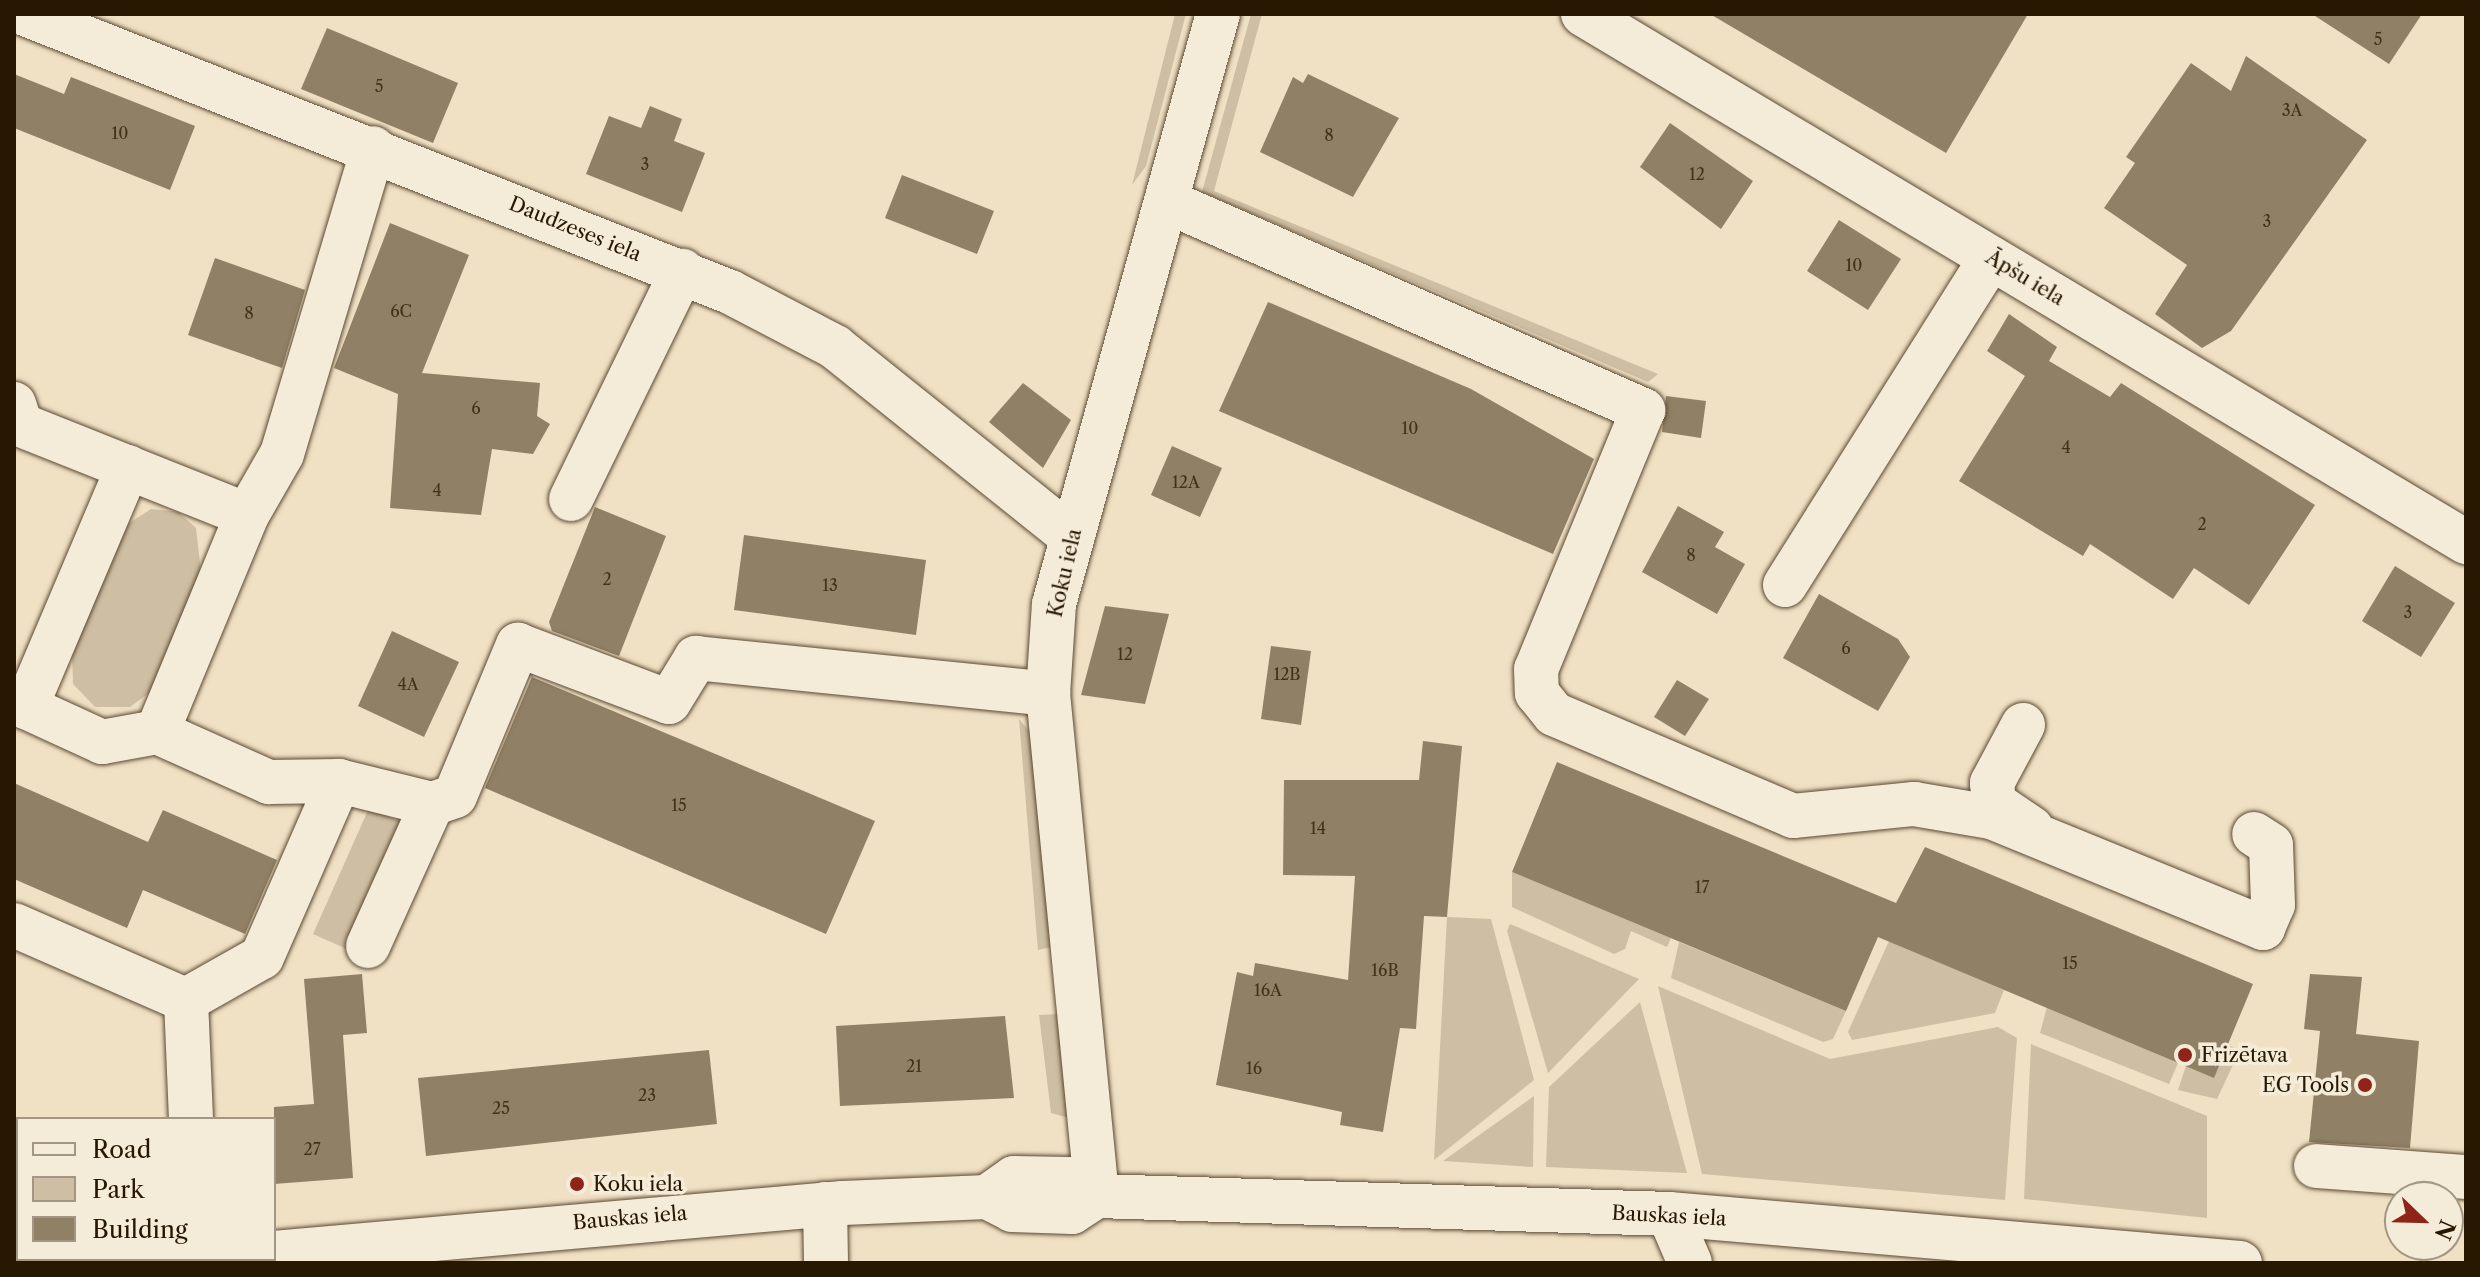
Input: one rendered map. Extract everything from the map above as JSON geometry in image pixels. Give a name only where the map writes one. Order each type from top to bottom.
[{"type":"street","name":"Daudzeses iela","points":[[25,14],[682,271],[835,347],[1072,537]]},
{"type":"street","name":"Koku iela","points":[[1097,1196],[1048,694],[1054,604],[1218,14]]},
{"type":"street","name":"Āpšu iela","points":[[1583,14],[2466,542]]},
{"type":"street","points":[[157,732],[247,515],[282,454],[373,148]]},
{"type":"street","points":[[1168,202],[1643,410],[1536,669],[1537,693],[1554,714],[1793,816],[1914,804],[2039,834],[2263,928],[2273,905],[2271,845],[2254,834]]},
{"type":"street","points":[[1785,585],[1991,258]]},
{"type":"street","points":[[571,499],[682,271]]},
{"type":"street","points":[[16,423],[247,515]]},
{"type":"street","points":[[128,467],[26,707],[102,742],[157,732],[269,782],[339,781],[432,804],[455,796],[518,645],[669,702],[696,658],[1048,694]]},
{"type":"street","points":[[2023,725],[1992,783],[1994,803],[2039,834]]},
{"type":"street","points":[[186,1000],[262,957],[339,781]]},
{"type":"street","points":[[368,946],[432,804]]},
{"type":"street","points":[[14,925],[186,1000]]},
{"type":"street","points":[[186,1000],[191,1117]]},
{"type":"street","points":[[2316,1166],[2466,1177]]},
{"type":"street","name":"Bauskas iela","points":[[276,1253],[825,1204],[987,1197],[1012,1210],[1072,1212],[1097,1196],[1669,1214],[2240,1263]]},
{"type":"street","points":[[825,1204],[826,1263]]},
{"type":"street","points":[[1669,1214],[1690,1263]]},
{"type":"green space","points":[[1175,14],[1186,14],[1146,166],[1132,185]]},
{"type":"green space","points":[[1251,14],[1262,14],[1214,191],[1658,374],[1648,382],[1202,192]]},
{"type":"green space","points":[[151,509],[178,512],[196,528],[201,572],[157,687],[130,707],[95,707],[73,684],[72,647],[128,524]]},
{"type":"green space","points":[[1019,719],[1038,741],[1052,947],[1038,950]]},
{"type":"green space","points":[[369,808],[405,824],[349,950],[313,934]]},
{"type":"green space","points":[[1512,872],[1671,938],[1667,947],[1631,931],[1625,949],[1614,954],[1512,907]]},
{"type":"green space","points":[[1447,917],[1491,919],[1534,1080],[1434,1160]]},
{"type":"green space","points":[[1510,924],[1639,979],[1548,1073],[1507,931]]},
{"type":"green space","points":[[1889,941],[2004,990],[1995,1013],[1852,1040],[1848,1032]]},
{"type":"green space","points":[[1679,942],[1846,1011],[1833,1039],[1823,1042],[1671,978]]},
{"type":"green space","points":[[1658,986],[1830,1059],[1998,1027],[2017,1038],[2005,1200],[1702,1174]]},
{"type":"green space","points":[[1640,1002],[1687,1173],[1546,1167],[1549,1087]]},
{"type":"green space","points":[[2047,1007],[2178,1063],[2169,1084],[2040,1033]]},
{"type":"green space","points":[[1058,1014],[1069,1118],[1051,1113],[1039,1015]]},
{"type":"green space","points":[[2031,1044],[2207,1116],[2207,1218],[2024,1199]]},
{"type":"green space","points":[[2228,1045],[2240,1050],[2217,1099],[2178,1090],[2186,1066]]},
{"type":"green space","points":[[1534,1096],[1533,1167],[1443,1161]]},
{"type":"building","points":[[1710,14],[2028,14],[1946,153]]},
{"type":"building","points":[[2312,14],[2422,14],[2389,64]]},
{"type":"building","points":[[327,28],[458,83],[433,143],[301,89]]},
{"type":"building","points":[[2246,56],[2367,140],[2231,331],[2202,348],[2155,314],[2187,265],[2104,208],[2135,163],[2126,157],[2191,63],[2231,91]]},
{"type":"building","points":[[14,74],[64,94],[71,77],[195,126],[170,190],[14,128]]},
{"type":"building","points":[[1308,74],[1399,118],[1353,197],[1260,152],[1293,77],[1303,83]]},
{"type":"building","points":[[650,106],[682,119],[674,141],[705,153],[682,212],[586,174],[609,116],[641,128]]},
{"type":"building","points":[[1670,123],[1753,181],[1721,229],[1640,167]]},
{"type":"building","points":[[902,175],[994,211],[977,254],[885,218]]},
{"type":"building","points":[[1839,220],[1901,259],[1868,310],[1807,271]]},
{"type":"building","points":[[390,223],[469,255],[422,373],[540,383],[537,416],[550,424],[533,454],[492,449],[481,515],[390,508],[398,394],[334,368]]},
{"type":"building","points":[[215,258],[305,290],[282,368],[188,335]]},
{"type":"building","points":[[1268,302],[1471,389],[1594,459],[1553,554],[1219,411]]},
{"type":"building","points":[[2009,314],[2057,347],[2049,361],[2110,397],[2121,383],[2315,505],[2249,605],[2194,568],[2173,599],[2090,544],[2083,556],[1959,481],[2025,376],[1987,351]]},
{"type":"building","points":[[1023,383],[1071,420],[1043,468],[989,422]]},
{"type":"building","points":[[1666,396],[1706,401],[1701,438],[1662,432]]},
{"type":"building","points":[[1172,446],[1222,468],[1200,517],[1151,495]]},
{"type":"building","points":[[1678,506],[1724,532],[1715,547],[1745,564],[1717,614],[1642,572]]},
{"type":"building","points":[[595,507],[666,536],[619,656],[552,631],[549,622]]},
{"type":"building","points":[[744,535],[926,560],[916,635],[734,610]]},
{"type":"building","points":[[2395,566],[2455,603],[2421,657],[2362,621]]},
{"type":"building","points":[[1819,594],[1898,639],[1910,657],[1878,711],[1783,658]]},
{"type":"building","points":[[1105,606],[1169,614],[1145,704],[1081,695]]},
{"type":"building","points":[[392,631],[459,662],[424,737],[358,706]]},
{"type":"building","points":[[1271,646],[1311,651],[1301,725],[1261,719]]},
{"type":"building","points":[[532,677],[875,821],[826,934],[485,788]]},
{"type":"building","points":[[1677,680],[1709,699],[1685,736],[1654,717]]},
{"type":"building","points":[[1423,741],[1462,746],[1447,917],[1424,916],[1416,1029],[1400,1028],[1383,1132],[1340,1125],[1342,1112],[1216,1085],[1237,972],[1253,976],[1255,963],[1348,980],[1355,876],[1283,875],[1284,780],[1419,780]]},
{"type":"building","points":[[1557,762],[1896,903],[1925,847],[2253,984],[2214,1078],[1878,937],[1846,1011],[1512,872]]},
{"type":"building","points":[[14,783],[148,842],[163,810],[277,860],[245,934],[143,890],[127,928],[14,879]]},
{"type":"building","points":[[362,974],[367,1033],[343,1035],[353,1178],[276,1184],[274,1107],[314,1104],[304,979]]},
{"type":"building","name":"EG Tools","points":[[2310,974],[2362,977],[2356,1034],[2419,1041],[2410,1148],[2309,1142],[2320,1031],[2304,1029]]},
{"type":"building","points":[[1005,1016],[1014,1098],[840,1106],[836,1026]]},
{"type":"building","points":[[709,1050],[717,1124],[426,1156],[418,1078]]},
{"type":"place","name":"Frizētava","points":[[2185,1055]]},
{"type":"place","name":"EG Tools","points":[[2365,1085]]},
{"type":"place","name":"Koku iela","points":[[577,1184]]}]
